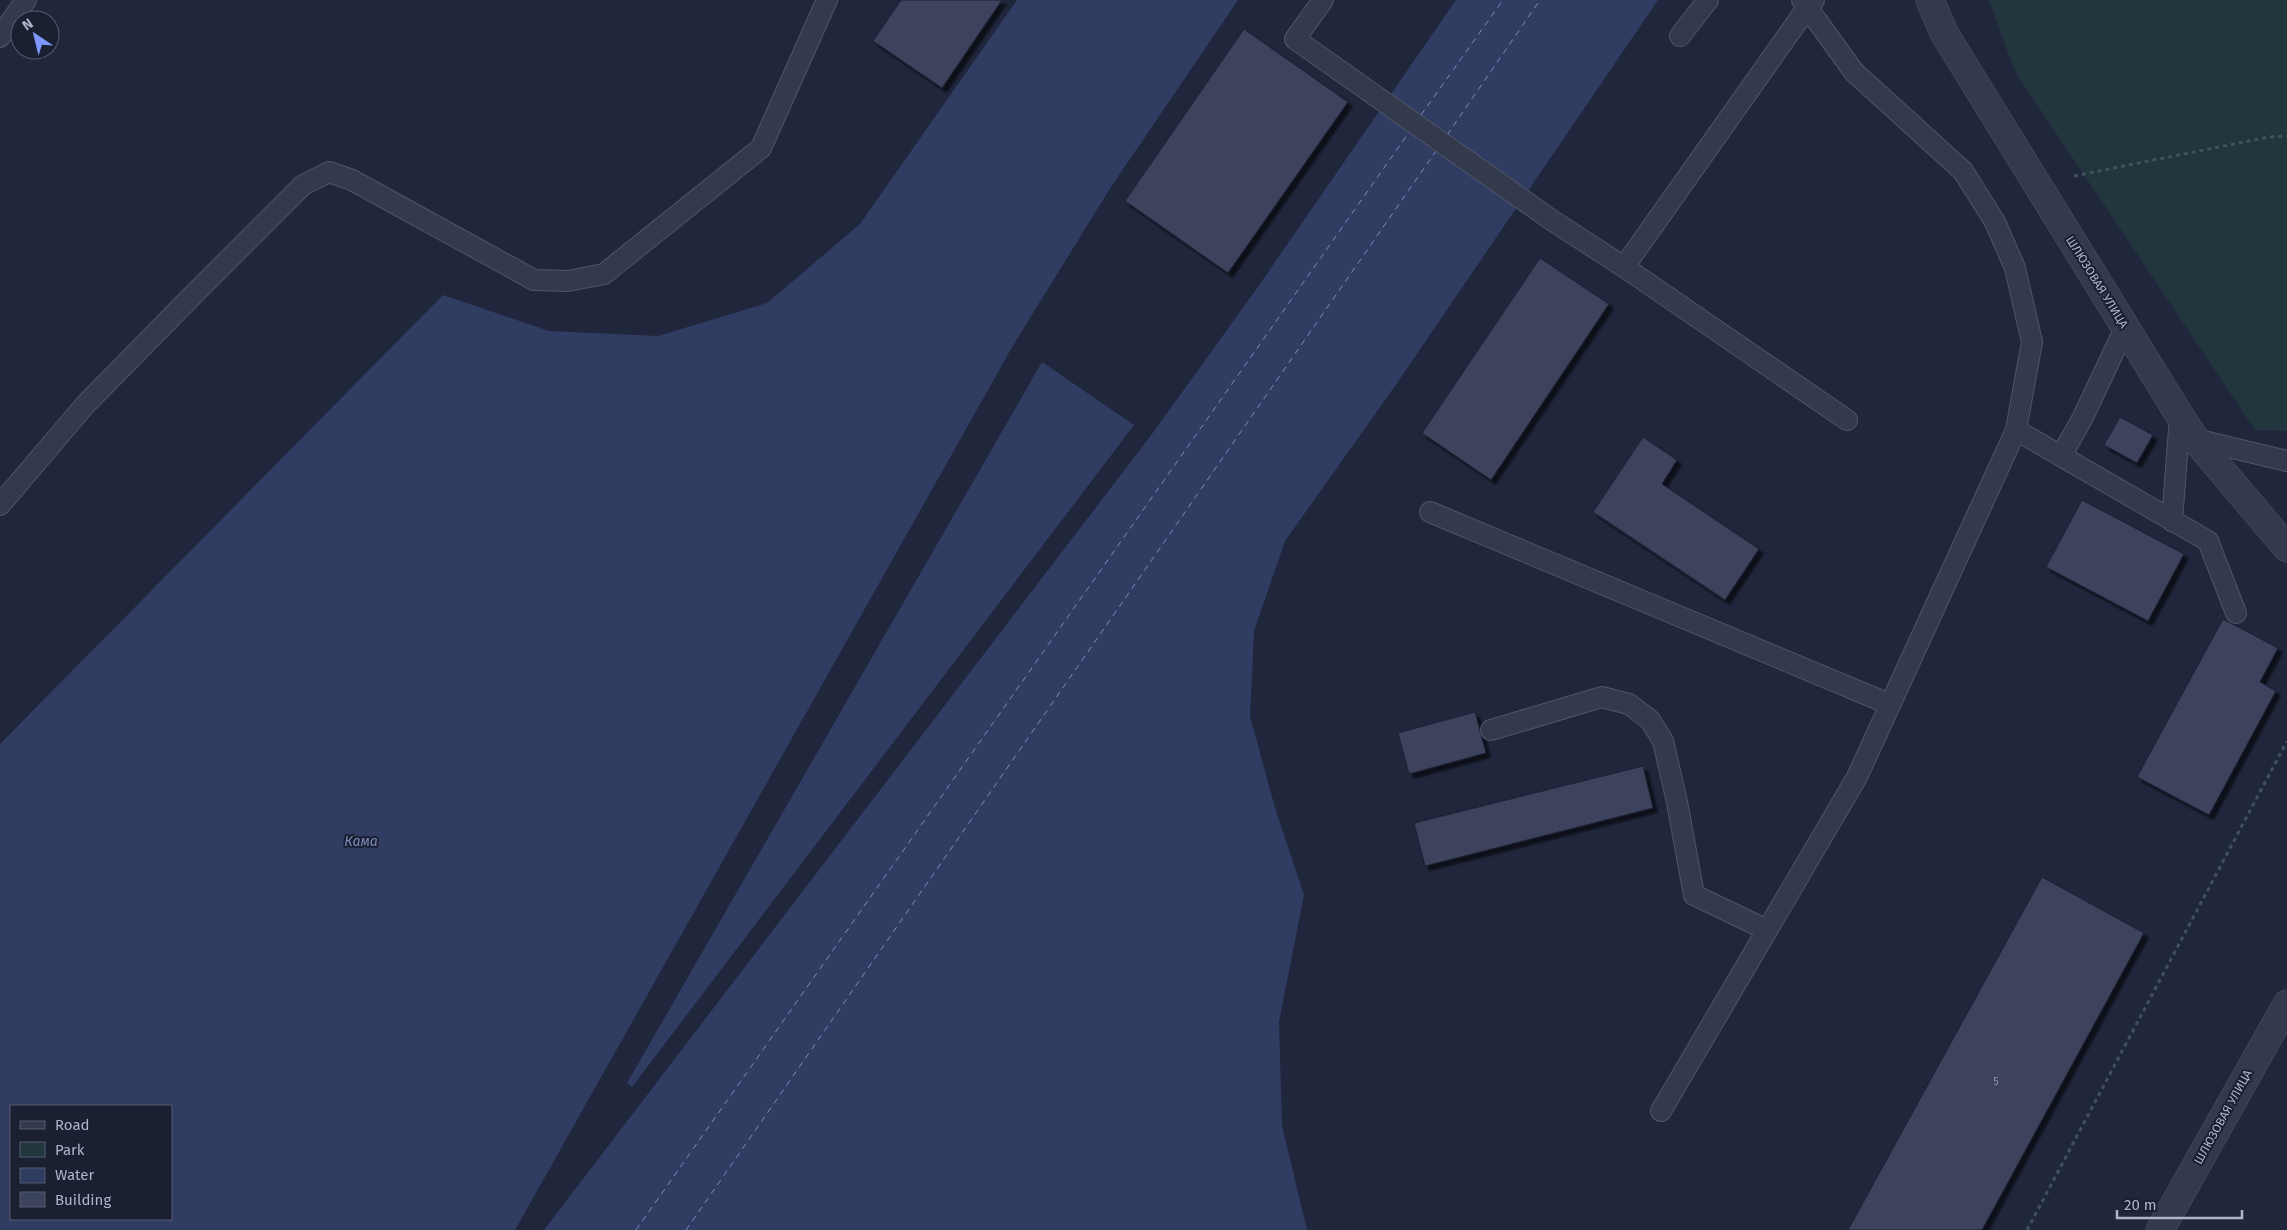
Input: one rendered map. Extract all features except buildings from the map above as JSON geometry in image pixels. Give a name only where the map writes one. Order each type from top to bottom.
[{"type":"street","name":"ШЛЮЗОВАЯ УЛИЦА","points":[[1930,0],[1944,33],[2180,416],[2195,439],[2287,548]]},
{"type":"street","name":"ШЛЮЗОВАЯ УЛИЦА","points":[[2160,1230],[2287,1004]]},
{"type":"lane","points":[[0,37],[26,0]]},
{"type":"lane","points":[[0,505],[85,405],[303,185],[329,172],[352,180],[534,280],[568,281],[604,274],[762,148],[827,0]]},
{"type":"lane","points":[[1323,0],[1295,39],[1553,221],[1624,267],[1847,420]]},
{"type":"lane","points":[[1680,36],[1708,0]]},
{"type":"lane","points":[[1624,267],[1808,3],[1854,72],[1963,171],[1995,222],[2015,268],[2032,342],[2016,430],[1857,777],[1661,1111]]},
{"type":"lane","points":[[2061,456],[2082,418],[2125,328]]},
{"type":"lane","points":[[2172,521],[2180,416]]},
{"type":"lane","points":[[2016,430],[2208,541],[2236,613]]},
{"type":"lane","points":[[2195,439],[2287,461]]},
{"type":"lane","points":[[1430,512],[1889,704]]},
{"type":"lane","points":[[1491,730],[1602,697],[1629,704],[1650,720],[1663,741],[1677,802],[1694,895],[1767,930]]},
{"type":"path","points":[[2036,183],[2269,137],[2287,136]]},
{"type":"path","points":[[2027,1230],[2287,741]]},
{"type":"green space","points":[[1989,0],[2287,0],[2287,431],[2255,430],[2015,72]]},
{"type":"water","name":"Кама","points":[[1017,0],[1238,0],[1111,187],[1015,342],[515,1230],[0,1230],[0,744],[443,295],[549,331],[658,336],[767,303],[860,224]]},
{"type":"water","points":[[1456,0],[1658,0],[1395,386],[1285,541],[1254,631],[1250,716],[1275,808],[1304,895],[1279,1022],[1282,1126],[1307,1230],[544,1230],[1152,434],[1255,291]]},
{"type":"water","points":[[1042,362],[1134,425],[632,1087],[627,1083]]},
{"type":"ferry route","points":[[1421,115],[1503,0]]},
{"type":"ferry route","points":[[1447,135],[1540,0]]},
{"type":"ferry route","points":[[636,1230],[1410,131]]},
{"type":"ferry route","points":[[686,1230],[1436,151]]}]
